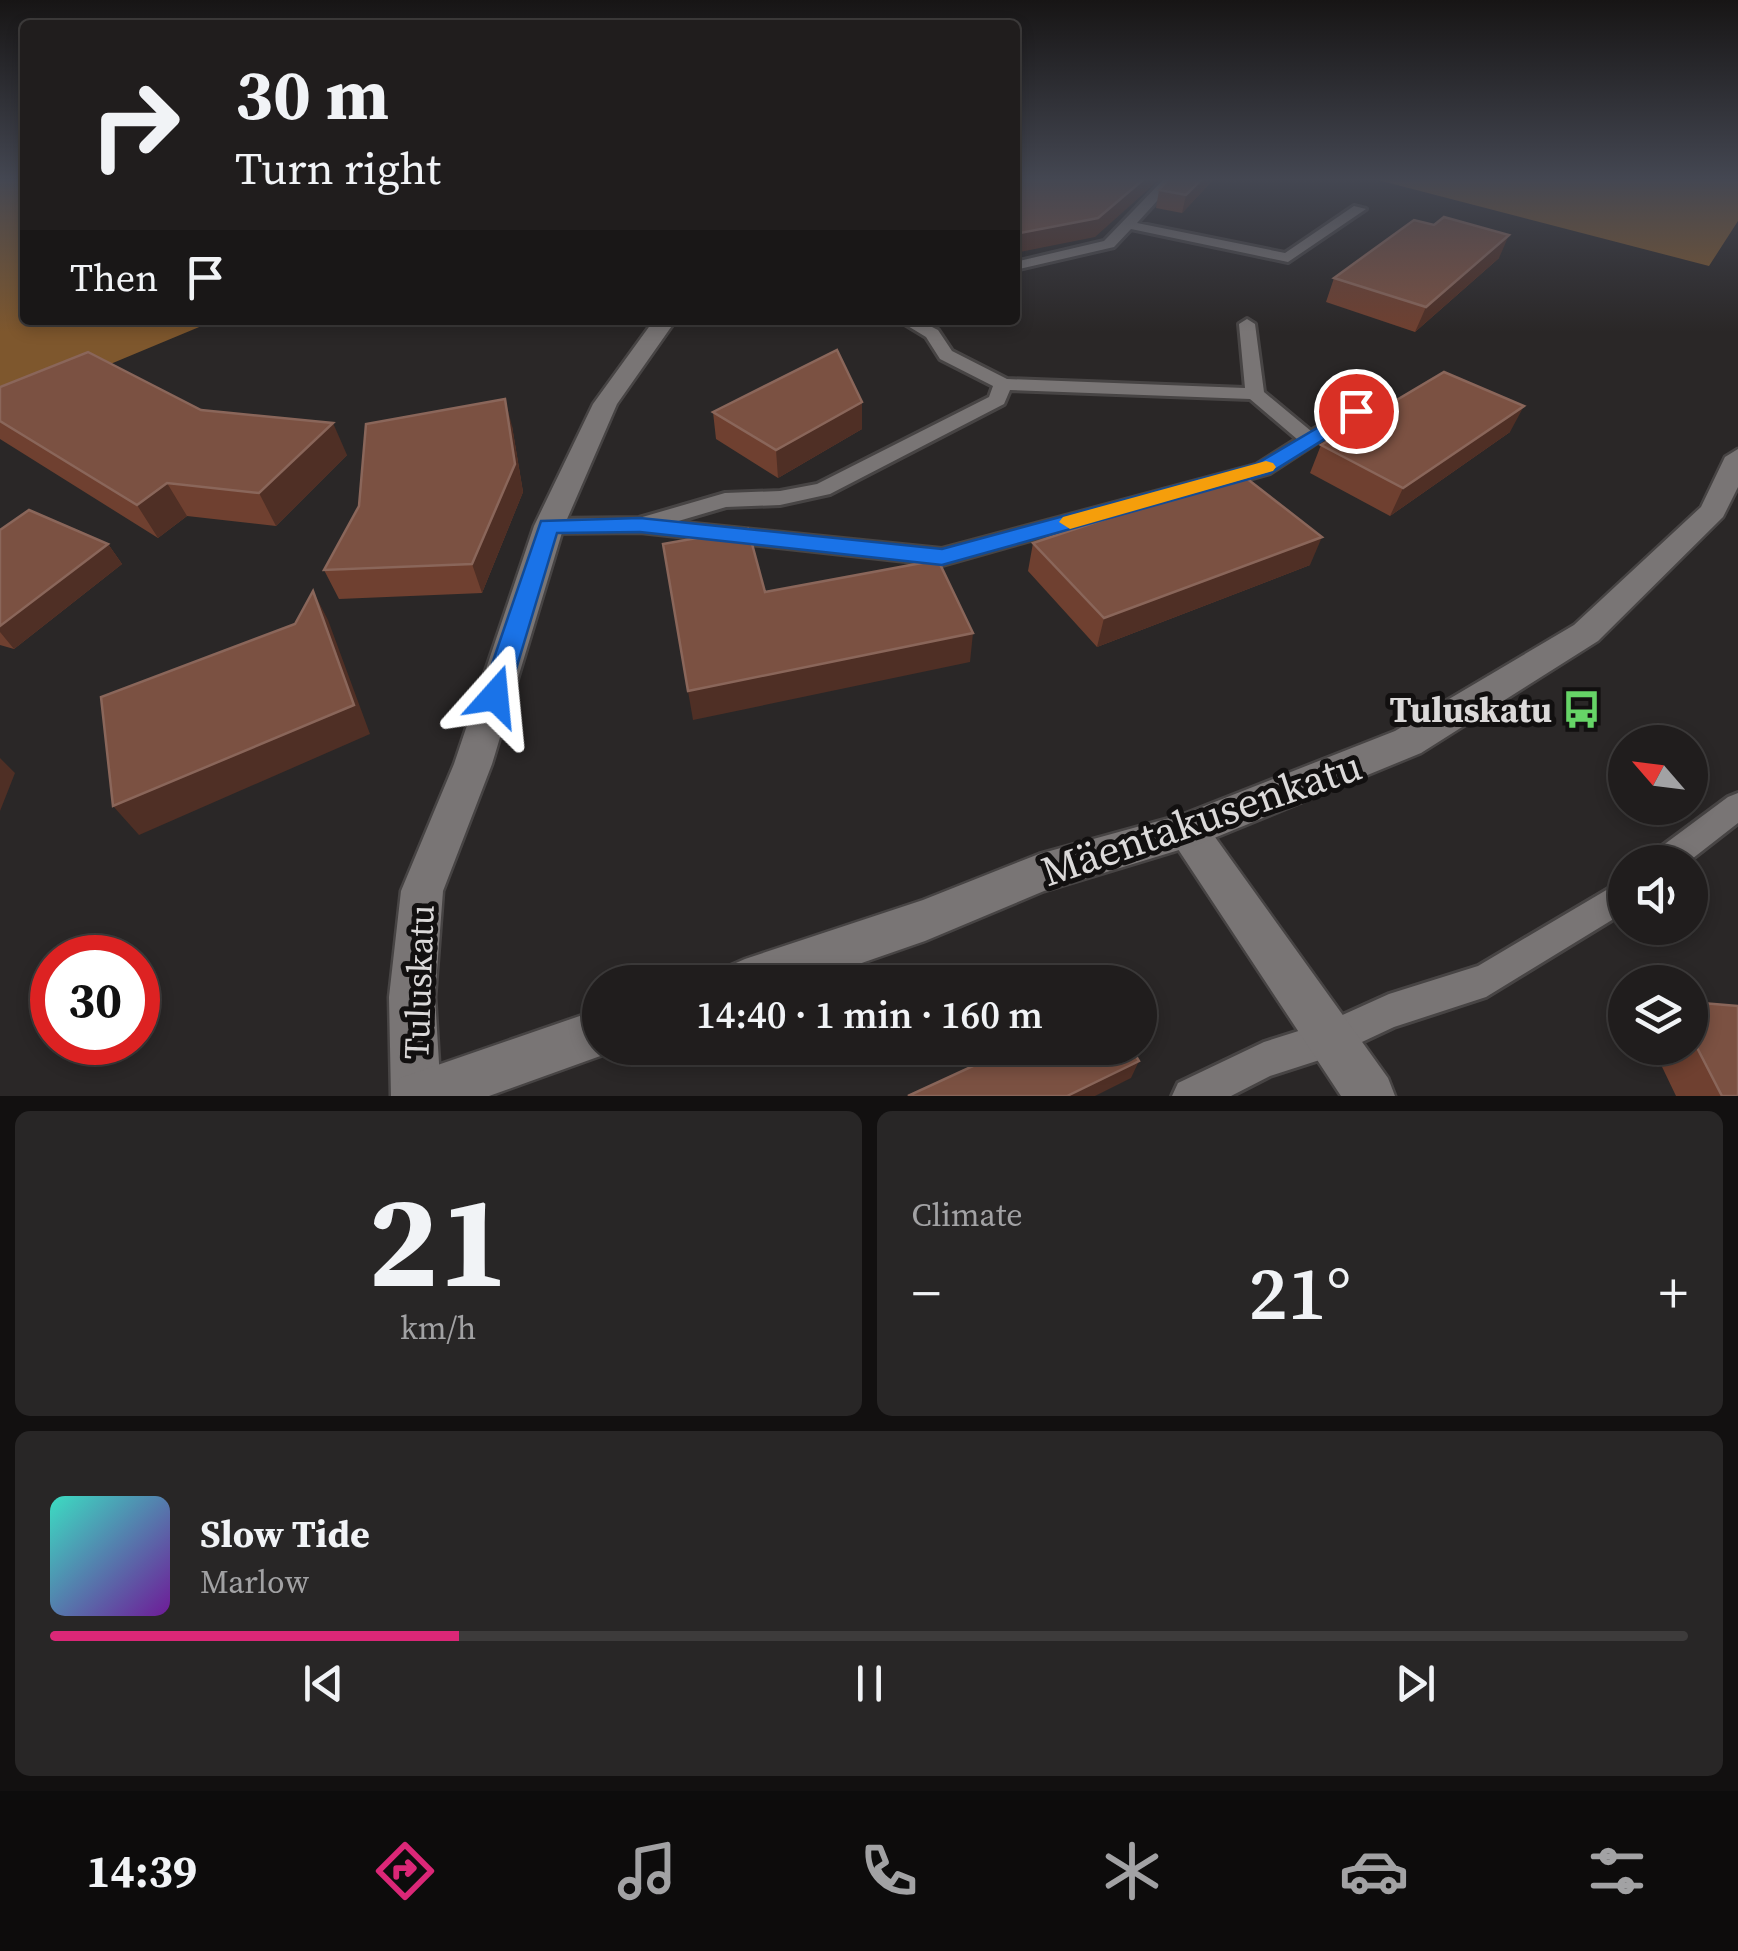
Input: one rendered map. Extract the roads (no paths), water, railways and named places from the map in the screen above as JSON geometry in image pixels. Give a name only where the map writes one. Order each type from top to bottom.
[{"type":"main road","name":"Tuluskatu","points":[[417,1096],[412,997],[422,891],[473,764],[548,526],[605,404],[661,325]]},
{"type":"main road","name":"Mäentakusenkatu","points":[[794,965],[926,920],[1039,874],[1188,832],[1408,742],[1586,633],[1713,511],[1738,457]]},
{"type":"main road","points":[[1188,832],[1370,1096]]},
{"type":"main road","points":[[417,1096],[582,1039]]},
{"type":"lane","points":[[1020,265],[1098,248],[1124,230]]},
{"type":"lane","points":[[1150,230],[1288,258],[1328,230]]},
{"type":"lane","points":[[1247,324],[1255,394]]},
{"type":"lane","points":[[915,325],[932,334],[946,355],[1003,384],[1255,394],[1310,440]]},
{"type":"lane","points":[[640,525],[724,500],[780,498],[823,489],[997,400],[1003,384]]},
{"type":"lane","points":[[548,526],[640,525],[942,557],[1263,469],[1356,411]]},
{"type":"lane","points":[[1687,845],[1738,806]]},
{"type":"lane","points":[[1191,1096],[1264,1060],[1332,1038],[1389,1011],[1486,980],[1608,905]]},
{"type":"place","name":"Tuluskatu","points":[[1582,710]]}]
